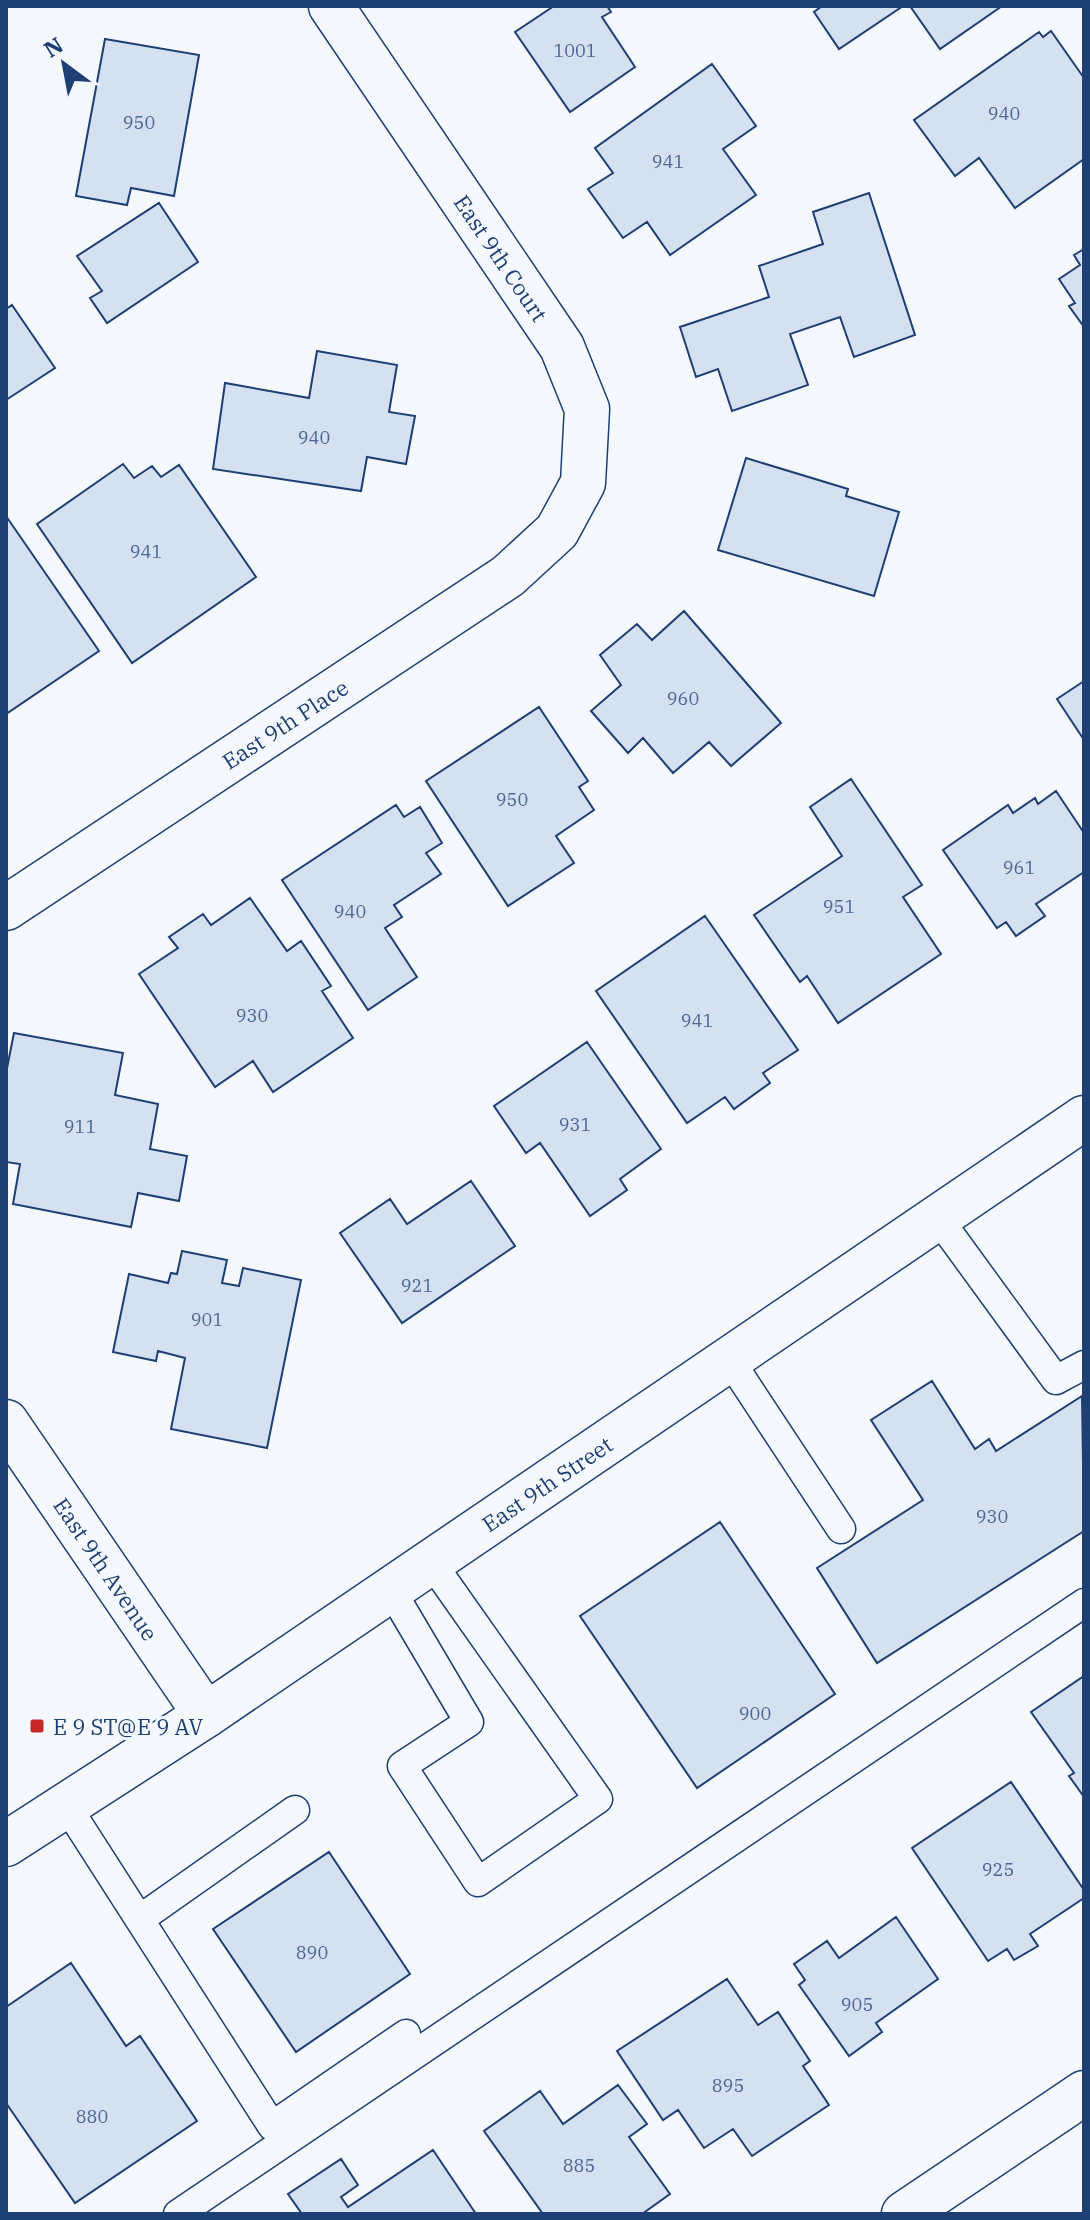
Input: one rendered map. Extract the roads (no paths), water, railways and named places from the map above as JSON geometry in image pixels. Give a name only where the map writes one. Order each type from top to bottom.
[{"type":"street","name":"East 9th Court","points":[[331,6],[562,347],[587,409],[583,483],[557,531]]},
{"type":"street","name":"East 9th Place","points":[[6,908],[508,576],[557,531]]},
{"type":"street","name":"East 9th Street","points":[[6,1844],[206,1715],[1084,1118]]},
{"type":"street","name":"East 9th Avenue","points":[[6,1422],[206,1715]]},
{"type":"street","points":[[910,2212],[1084,2093]]},
{"type":"lane","points":[[938,1218],[1056,1380],[1084,1365]]},
{"type":"lane","points":[[729,1359],[841,1529]]},
{"type":"lane","points":[[391,1590],[469,1722],[402,1766],[478,1882],[598,1799],[431,1562]]},
{"type":"lane","points":[[178,2214],[1084,1603]]},
{"type":"lane","points":[[66,1805],[272,2126],[406,2034]]},
{"type":"lane","points":[[140,1919],[295,1810]]},
{"type":"place","name":"E 9 ST@E 9 AV","points":[[37,1726]]}]
